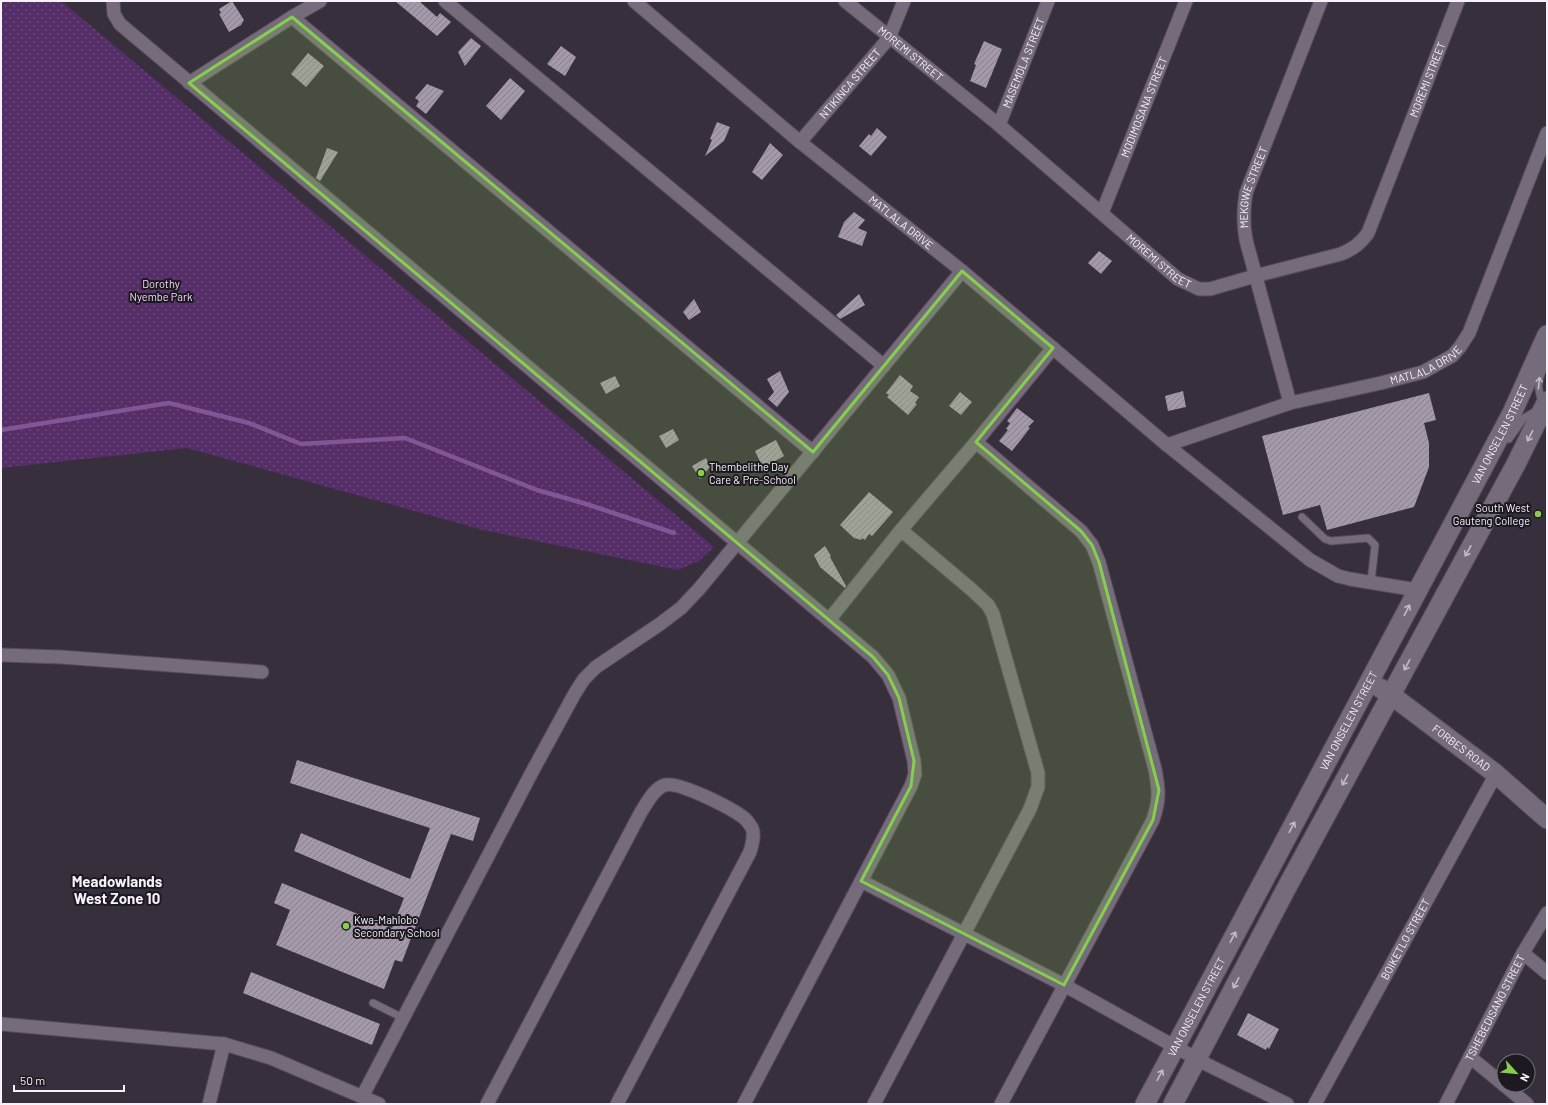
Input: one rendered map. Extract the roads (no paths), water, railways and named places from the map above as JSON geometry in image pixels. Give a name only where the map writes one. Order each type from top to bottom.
[{"type":"main road","name":"VAN ONSELEN STREET","points":[[1145,1104],[1512,413],[1547,335]]},
{"type":"main road","points":[[1173,1104],[1287,887],[1516,464],[1546,405]]},
{"type":"main road","name":"FORBES ROAD","points":[[1370,682],[1391,695],[1496,774],[1547,819]]},
{"type":"street","points":[[114,1],[114,14],[120,24],[737,542],[873,658],[888,675],[899,698],[914,760],[915,774],[911,786],[744,1104]]},
{"type":"street","points":[[189,83],[292,17],[320,1]]},
{"type":"street","points":[[445,1],[884,366]]},
{"type":"street","name":"MATLALA DRIVE","points":[[634,1],[800,142],[962,271],[1168,445],[1310,560],[1338,576],[1417,590]]},
{"type":"street","name":"MOREMI STREET","points":[[844,1],[999,125],[1178,279],[1199,289],[1210,289],[1341,254],[1361,243],[1368,233],[1458,1]]},
{"type":"street","name":"NTIKINCA STREET","points":[[800,142],[889,38],[904,1]]},
{"type":"street","name":"MASEMOLA STREET","points":[[999,125],[1048,1]]},
{"type":"street","name":"MODIMOSANA STREET","points":[[1102,213],[1186,1]]},
{"type":"street","name":"MEKGWE STREET","points":[[1290,404],[1246,240],[1243,221],[1243,208],[1246,193],[1321,1]]},
{"type":"street","points":[[292,17],[813,452]]},
{"type":"street","name":"MATLALA DRIVE","points":[[1168,445],[1290,404],[1423,372],[1452,356],[1469,333],[1547,133]]},
{"type":"street","points":[[362,1097],[532,772],[575,693],[584,680],[596,667],[681,608],[699,589],[962,271]]},
{"type":"street","points":[[829,620],[901,530],[1053,348]]},
{"type":"street","points":[[976,442],[1081,531],[1092,545],[1101,570],[1155,768],[1158,790],[1158,805],[1152,820],[1001,1104]]},
{"type":"street","points":[[874,1104],[1030,809],[1038,787],[1038,773],[993,614],[988,605],[972,590],[901,530]]},
{"type":"street","points":[[1,655],[61,657],[262,672]]},
{"type":"street","name":"BOIKETLO STREET","points":[[1315,1104],[1496,774]]},
{"type":"street","points":[[487,1104],[641,812],[656,791],[664,785],[672,784],[685,787],[746,819],[752,829],[753,840],[750,852],[617,1104]]},
{"type":"street","points":[[861,881],[1064,984],[1197,1058],[1287,1104]]},
{"type":"street","name":"TSHEBEDISANO STREET","points":[[1446,1104],[1523,953],[1547,913]]},
{"type":"street","points":[[1523,953],[1547,973]]},
{"type":"street","points":[[1,1024],[224,1044],[271,1058],[379,1104]]},
{"type":"street","points":[[209,1104],[224,1044]]},
{"type":"street","points":[[1470,1057],[1496,1078]]},
{"type":"street","points":[[1514,1093],[1527,1104]]},
{"type":"lane","points":[[1506,443],[1518,423],[1534,411],[1546,405],[1540,396],[1538,382],[1547,360]]},
{"type":"lane","points":[[1456,518],[1486,477]]},
{"type":"lane","points":[[1302,517],[1325,539],[1331,541],[1368,538],[1372,541],[1375,545],[1370,582]]},
{"type":"lane","points":[[373,1003],[403,1018]]},
{"type":"waterway","points":[[1,430],[169,403],[249,423],[301,444],[405,438],[537,490],[583,503],[674,533]]},
{"type":"place","name":"Thembelithe Day Care & Pre-School","points":[[701,473]]},
{"type":"place","name":"South West Gauteng College","points":[[1538,514]]},
{"type":"place","name":"Kwa-Mahlobo Secondary School","points":[[346,926]]},
{"type":"district","name":"Meadowlands West Zone 10","points":[[117,890]]},
{"type":"park label","name":"Dorothy Nyembe Park","points":[[161,290]]}]
